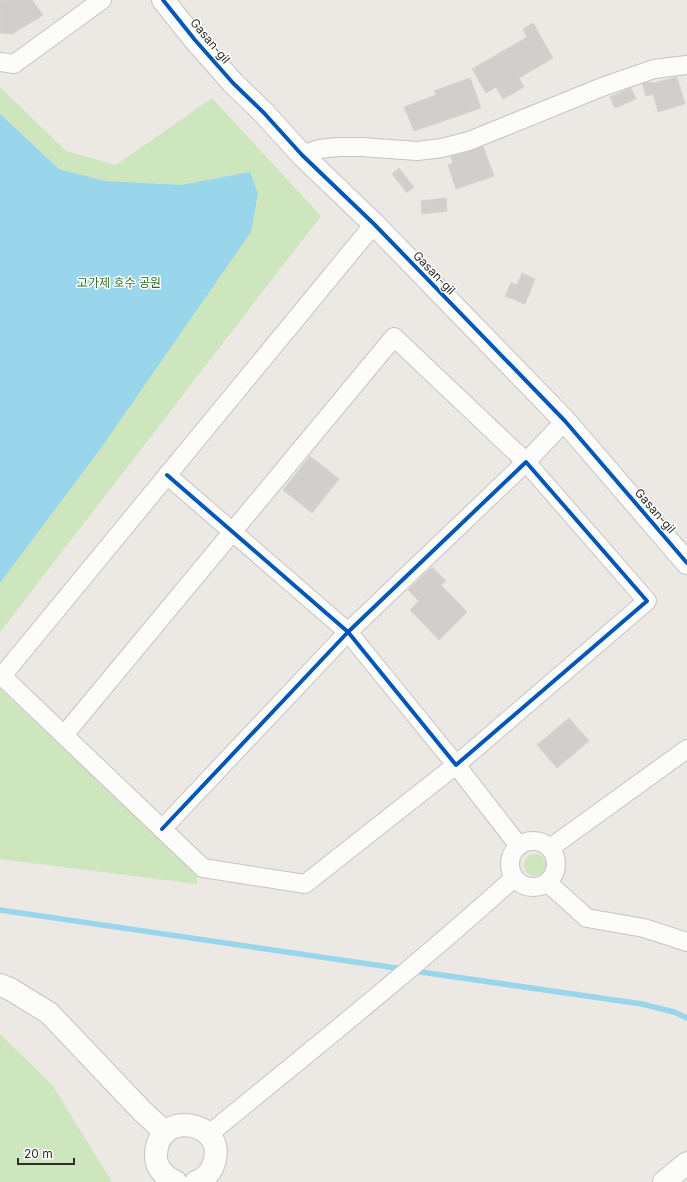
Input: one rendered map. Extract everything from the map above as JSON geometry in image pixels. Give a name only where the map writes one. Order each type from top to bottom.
[{"type":"street","points":[[0,62],[14,64],[102,0]]},
{"type":"street","name":"Gasan-gil","points":[[163,0],[195,40],[233,83],[264,113],[302,155],[374,224],[565,421],[687,563]]},
{"type":"street","points":[[302,155],[319,149],[338,147],[417,151],[442,148],[469,141],[616,82],[654,69],[687,65]]},
{"type":"street","points":[[64,735],[394,337],[526,462],[647,601],[456,765],[305,884],[203,868],[2,676],[374,224]]},
{"type":"street","points":[[162,829],[348,632],[526,462],[565,421]]},
{"type":"street","points":[[167,475],[348,632],[456,765],[519,846]]},
{"type":"street","points":[[550,848],[687,749]]},
{"type":"street","points":[[528,841],[536,841],[544,843],[550,848],[554,854],[556,869],[548,883],[534,888],[519,884],[510,871],[510,863],[511,856],[519,846],[528,841]]},
{"type":"street","points":[[209,1134],[380,995],[454,932],[514,878]]},
{"type":"street","points":[[548,883],[587,918],[644,928],[687,942]]},
{"type":"street","points":[[0,985],[10,989],[50,1013],[142,1111],[165,1132]]},
{"type":"street","points":[[169,1180],[160,1169],[156,1160],[156,1150],[159,1140],[165,1132],[178,1126],[192,1125],[201,1128],[209,1134],[216,1150],[213,1168],[199,1181]]},
{"type":"street","points":[[664,1182],[687,1163]]},
{"type":"green space","name":"고가제 호수 공원","points":[[0,87],[66,151],[116,165],[212,98],[321,216],[0,632]]},
{"type":"green space","points":[[0,689],[197,874],[197,884],[0,859]]},
{"type":"green space","points":[[535,854],[543,857],[546,865],[543,873],[535,876],[527,873],[524,865],[527,857]]},
{"type":"green space","points":[[0,1034],[53,1086],[112,1182],[0,1182]]},
{"type":"water","name":"고가제 호수 공원","points":[[0,114],[59,169],[105,181],[181,185],[250,172],[258,193],[251,232],[101,448],[0,583]]},
{"type":"building","points":[[0,0],[32,0],[43,15],[12,34],[0,33]]},
{"type":"building","points":[[533,23],[553,58],[519,78],[524,87],[503,99],[496,87],[486,93],[472,69],[527,37],[523,29]]},
{"type":"building","points":[[677,77],[685,104],[658,112],[653,94],[646,96],[642,82],[653,83]]},
{"type":"building","points":[[470,78],[481,108],[414,131],[404,107],[436,95],[434,91]]},
{"type":"building","points":[[631,88],[636,99],[615,108],[610,97]]},
{"type":"building","points":[[483,146],[494,176],[456,189],[448,165],[453,163],[451,157]]},
{"type":"building","points":[[399,168],[414,187],[407,193],[392,174]]},
{"type":"building","points":[[446,198],[447,211],[422,214],[421,201]]},
{"type":"building","points":[[522,273],[535,279],[525,304],[505,296],[511,283],[517,285]]},
{"type":"building","points":[[310,456],[339,479],[312,513],[283,490]]},
{"type":"building","points":[[432,567],[446,581],[441,585],[467,612],[439,640],[410,610],[419,601],[408,590]]},
{"type":"building","points":[[569,718],[589,741],[557,768],[537,745]]},
{"type":"waterway","points":[[0,910],[403,969]]},
{"type":"waterway","points":[[414,971],[642,1004],[674,1012],[687,1018]]},
{"type":"cycle path","points":[[163,0],[195,40],[233,83],[264,113],[302,155],[374,224],[565,421],[687,563]]},
{"type":"cycle path","points":[[162,829],[348,632],[526,462],[647,601],[456,765],[348,632],[167,475]]}]
